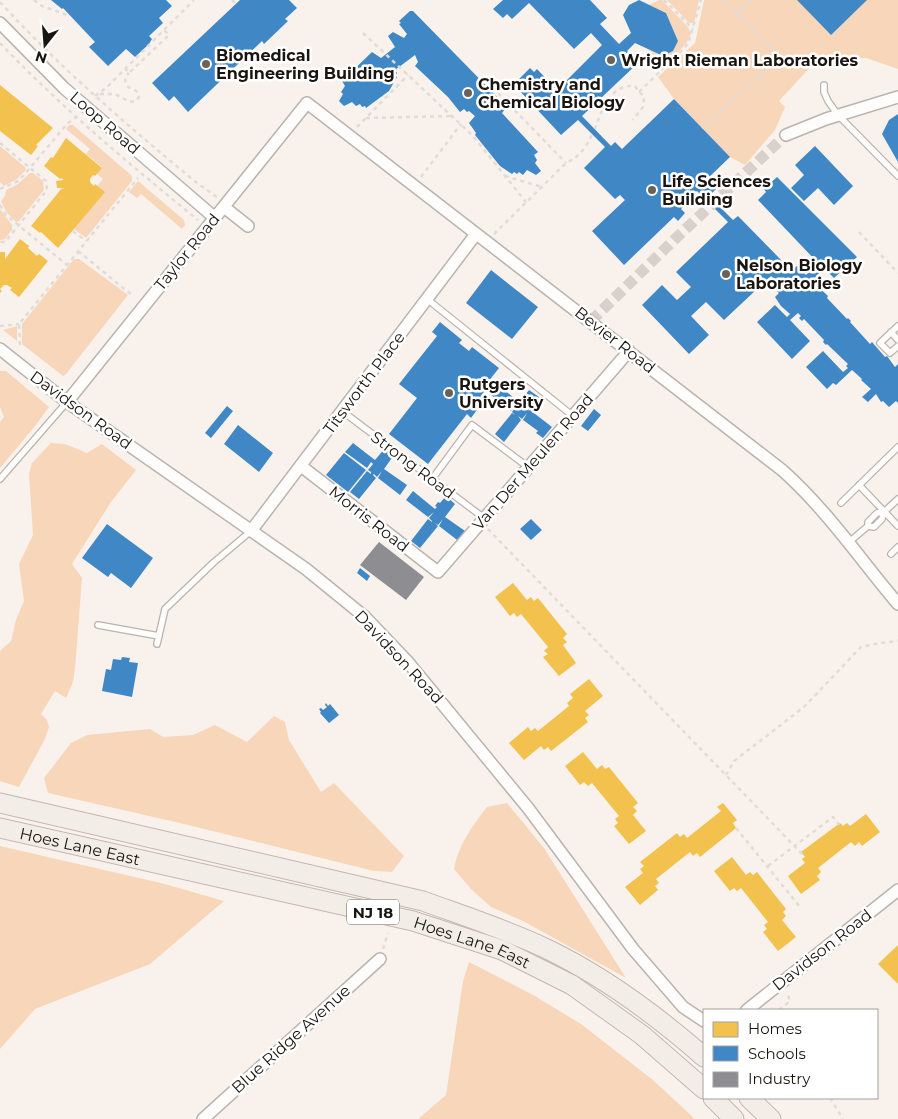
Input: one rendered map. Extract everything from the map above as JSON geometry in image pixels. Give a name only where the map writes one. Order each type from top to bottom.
[{"type":"highway","name":"Hoes Lane East","points":[[0,803],[423,901],[483,922],[547,949],[606,983],[651,1012],[703,1056]]},
{"type":"highway","name":"Hoes Lane East","points":[[0,828],[413,921],[502,950],[572,985],[642,1035],[703,1088]]},
{"type":"highway","points":[[714,1099],[734,1119]]},
{"type":"highway","points":[[750,1099],[771,1119]]},
{"type":"street","name":"Loop Road","points":[[0,23],[64,88],[215,218]]},
{"type":"street","points":[[786,135],[838,115],[898,96]]},
{"type":"street","name":"Taylor Road","points":[[67,402],[307,103]]},
{"type":"street","name":"Bevier Road","points":[[307,103],[782,470],[802,488],[898,604]]},
{"type":"street","points":[[225,205],[248,226]]},
{"type":"street","name":"Titsworth Place","points":[[251,531],[476,234]]},
{"type":"street","name":"Davidson Road","points":[[0,349],[67,402],[306,569],[365,617],[401,654],[528,808],[633,949],[684,1007],[703,1020]]},
{"type":"street","name":"Van Der Meulen Road","points":[[438,572],[629,351]]},
{"type":"street","name":"Morris Road","points":[[301,466],[438,572]]},
{"type":"street","name":"Davidson Road","points":[[748,1009],[898,890]]},
{"type":"street","name":"Blue Ridge Avenue","points":[[203,1119],[380,959]]},
{"type":"lane","points":[[824,85],[824,92],[828,101],[838,115],[898,176]]},
{"type":"lane","points":[[427,300],[573,416]]},
{"type":"lane","points":[[898,326],[880,343],[890,353],[898,346]]},
{"type":"lane","points":[[891,332],[898,340]]},
{"type":"lane","points":[[0,479],[67,402]]},
{"type":"lane","name":"Strong Road","points":[[342,411],[432,478],[482,520]]},
{"type":"lane","points":[[432,478],[472,425],[528,467]]},
{"type":"lane","points":[[841,503],[898,446]]},
{"type":"lane","points":[[859,485],[898,526]]},
{"type":"lane","points":[[848,543],[868,526],[868,522],[877,513],[884,512],[898,499]]},
{"type":"lane","points":[[157,644],[165,609],[251,531]]},
{"type":"lane","points":[[891,554],[898,547]]},
{"type":"lane","points":[[98,625],[159,636]]},
{"type":"path","points":[[34,0],[42,6],[70,16]]},
{"type":"path","points":[[95,96],[194,0]]},
{"type":"path","points":[[232,0],[236,4]]},
{"type":"path","points":[[664,0],[693,30]]},
{"type":"path","points":[[639,92],[688,44],[701,0]]},
{"type":"path","points":[[723,0],[780,58],[828,64]]},
{"type":"path","points":[[737,13],[751,0]]},
{"type":"path","points":[[0,2],[47,52],[95,96],[225,205]]},
{"type":"path","points":[[99,94],[115,94],[130,102],[136,101],[139,97],[138,91],[129,88],[125,83],[125,77],[169,35],[164,30]]},
{"type":"path","points":[[363,33],[472,135],[526,202]]},
{"type":"path","points":[[0,43],[39,84],[207,228]]},
{"type":"path","points":[[702,128],[780,58]]},
{"type":"path","points":[[125,68],[129,73]]},
{"type":"path","points":[[355,129],[408,75]]},
{"type":"path","points":[[594,129],[605,105],[616,92],[629,85],[635,86],[644,96],[643,107],[633,120]]},
{"type":"path","points":[[498,93],[566,163]]},
{"type":"path","points":[[366,118],[452,116]]},
{"type":"path","points":[[0,190],[18,181],[31,169],[67,124],[76,117]]},
{"type":"path","points":[[420,178],[461,124]]},
{"type":"path","points":[[494,234],[566,163],[574,159],[583,150],[592,134]]},
{"type":"path","points":[[0,143],[46,181],[47,190],[5,242],[0,242]]},
{"type":"path","points":[[505,176],[542,187]]},
{"type":"path","points":[[20,345],[19,324],[138,178]]},
{"type":"path","points":[[0,205],[6,215],[18,226],[66,265]]},
{"type":"path","points":[[73,230],[86,241]]},
{"type":"path","points":[[859,232],[898,273]]},
{"type":"path","points":[[78,251],[133,296]]},
{"type":"path","points":[[0,326],[19,324]]},
{"type":"path","points":[[482,520],[805,857]]},
{"type":"path","points":[[726,775],[734,761],[804,707],[862,648],[898,641]]},
{"type":"path","points":[[768,866],[833,817],[839,825]]},
{"type":"path","points":[[736,828],[800,907]]},
{"type":"path","points":[[380,959],[388,933]]},
{"type":"path","points":[[780,1009],[790,1000],[783,981]]},
{"type":"path","points":[[831,1099],[843,1119]]},
{"type":"shaded area","points":[[662,0],[688,27],[691,34],[686,44],[663,66],[647,49],[663,56],[673,51],[678,41],[666,13],[649,5]]},
{"type":"shaded area","points":[[667,0],[699,0],[694,23],[689,23]]},
{"type":"shaded area","points":[[704,0],[898,0],[898,69],[866,58],[817,60],[779,101],[785,107],[775,130],[745,165],[730,157],[674,99],[658,77],[695,43]]},
{"type":"shaded area","points":[[69,125],[73,125],[132,176],[132,181],[86,238],[74,229],[104,192],[97,186],[103,179],[97,174],[102,167],[86,154],[90,149],[66,129]]},
{"type":"shaded area","points":[[0,146],[25,167],[26,170],[17,179],[4,186],[0,182]]},
{"type":"shaded area","points":[[30,173],[33,173],[43,181],[44,190],[19,221],[16,222],[7,213],[1,201],[5,196],[6,190],[18,184]]},
{"type":"shaded area","points":[[138,181],[184,220],[185,225],[182,229],[141,194],[137,198],[129,192]]},
{"type":"shaded area","points":[[0,209],[12,225],[12,230],[5,239],[0,240]]},
{"type":"shaded area","points":[[74,259],[79,259],[128,295],[63,376],[22,344],[22,324]]},
{"type":"shaded area","points":[[17,326],[17,341],[3,330]]},
{"type":"shaded area","points":[[0,371],[6,371],[49,407],[0,468],[0,422],[4,417],[0,407]]},
{"type":"shaded area","points":[[51,443],[65,444],[87,453],[102,444],[136,470],[111,502],[72,564],[82,578],[73,682],[66,698],[55,691],[41,714],[47,720],[49,727],[45,739],[19,787],[0,781],[0,651],[11,641],[16,620],[24,601],[19,564],[33,535],[29,474],[32,463]]},
{"type":"shaded area","points":[[274,716],[285,722],[289,740],[321,792],[334,783],[404,856],[392,872],[374,871],[180,823],[48,793],[44,778],[71,743],[87,735],[150,729],[163,737],[193,735],[215,725],[247,742]]},
{"type":"shaded area","points":[[507,803],[544,848],[626,978],[523,921],[491,907],[471,889],[454,869],[459,852],[471,828],[487,807]]},
{"type":"shaded area","points":[[0,846],[165,884],[224,901],[150,964],[35,1009],[0,1049]]},
{"type":"shaded area","points":[[469,962],[535,996],[581,1024],[653,1080],[695,1119],[418,1119],[446,1095],[463,981]]},
{"type":"building: Homes","points":[[0,85],[53,128],[36,145],[38,146],[31,155],[0,131]]},
{"type":"building: Homes","points":[[66,138],[102,168],[95,176],[93,175],[90,182],[105,192],[58,248],[41,232],[31,226],[62,188],[57,188],[56,181],[64,180],[44,166],[51,157],[53,158]]},
{"type":"building: Homes","points":[[20,239],[37,256],[39,254],[48,261],[19,297],[7,285],[0,289],[0,252],[5,252],[5,259]]},
{"type":"building: Homes","points":[[513,583],[527,600],[531,597],[534,601],[538,598],[567,634],[563,638],[567,642],[563,645],[576,663],[559,676],[543,657],[548,654],[544,651],[548,647],[521,614],[517,617],[514,613],[510,616],[495,597]]},
{"type":"building: Homes","points":[[589,679],[603,696],[585,711],[589,715],[585,718],[588,722],[551,751],[548,747],[544,750],[541,746],[524,760],[509,743],[528,727],[531,731],[535,728],[538,731],[569,706],[567,703],[573,698],[570,694]]},
{"type":"building: Homes","points":[[583,752],[597,769],[602,765],[605,769],[609,767],[638,803],[633,807],[637,811],[633,815],[646,831],[629,844],[614,826],[618,823],[615,819],[619,816],[592,783],[588,786],[584,782],[580,785],[565,766]]},
{"type":"building: Homes","points":[[723,803],[737,820],[733,823],[736,828],[700,857],[697,853],[693,856],[690,852],[656,879],[659,883],[655,886],[658,890],[640,905],[625,887],[643,873],[640,869],[644,866],[640,862],[677,833],[680,837],[684,834],[687,838],[721,811],[717,807]]},
{"type":"building: Homes","points":[[866,814],[880,832],[862,846],[859,842],[855,846],[851,842],[818,868],[821,872],[817,876],[820,880],[801,894],[788,876],[805,863],[802,859],[805,857],[801,852],[840,823],[843,826],[847,823],[850,826]]},
{"type":"building: Homes","points":[[732,857],[746,875],[750,872],[753,875],[757,872],[786,909],[783,912],[786,916],[782,920],[796,937],[778,951],[763,932],[767,929],[764,925],[768,922],[741,888],[737,891],[734,888],[730,891],[714,871]]},
{"type":"building: Homes","points":[[898,945],[898,984],[878,964]]},
{"type":"building: Schools","points":[[51,0],[166,0],[172,6],[159,18],[163,23],[149,36],[152,39],[149,44],[135,57],[126,49],[108,66],[89,47],[95,42],[63,8]]},
{"type":"building: Schools","name":"Biomedical Engineering Building","points":[[240,0],[289,0],[297,8],[285,19],[288,21],[264,44],[262,41],[188,112],[174,96],[169,101],[152,83]]},
{"type":"building: Schools","points":[[503,0],[590,0],[607,18],[600,24],[619,44],[631,33],[623,15],[629,5],[639,0],[666,13],[678,41],[673,51],[663,56],[635,43],[627,51],[638,63],[582,116],[611,146],[615,142],[622,149],[674,99],[730,157],[705,181],[707,183],[711,178],[719,186],[709,196],[733,220],[738,216],[784,263],[781,265],[789,273],[797,266],[806,275],[818,263],[758,200],[766,192],[764,189],[777,177],[857,257],[834,278],[824,268],[812,281],[828,296],[827,298],[851,321],[870,344],[872,342],[885,357],[887,356],[895,367],[898,364],[898,403],[896,401],[889,407],[883,401],[881,402],[876,394],[868,402],[862,397],[871,389],[852,370],[836,385],[833,383],[827,389],[806,367],[823,351],[843,372],[848,368],[846,366],[848,364],[823,342],[824,340],[804,319],[802,321],[799,318],[801,316],[798,313],[790,320],[810,341],[792,359],[757,322],[775,305],[787,317],[790,314],[775,297],[779,293],[774,288],[779,284],[771,276],[724,320],[706,302],[691,316],[709,335],[689,354],[642,305],[662,285],[677,300],[691,287],[676,272],[728,222],[697,191],[692,194],[695,196],[681,209],[685,213],[678,221],[674,217],[624,265],[592,231],[625,200],[620,195],[615,199],[584,168],[605,147],[578,120],[561,135],[517,88],[520,85],[517,81],[530,68],[534,72],[537,69],[557,90],[602,45],[591,33],[574,49],[529,3],[512,19],[507,14],[503,18],[493,9]]},
{"type":"building: Schools","points":[[797,0],[867,0],[831,35]]},
{"type":"building: Schools","name":"Chemistry and Chemical Biology","points":[[410,11],[413,11],[507,107],[502,113],[538,152],[534,155],[537,160],[535,163],[541,171],[536,175],[527,170],[523,175],[519,172],[512,174],[500,166],[475,135],[476,133],[469,123],[475,116],[464,109],[460,112],[448,97],[415,66],[418,62],[415,55],[395,70],[397,73],[395,76],[397,77],[389,91],[366,108],[360,104],[356,106],[352,102],[344,106],[339,101],[345,86],[342,81],[372,52],[381,58],[395,47],[388,36],[393,32],[404,38],[407,34],[399,24],[401,23],[399,21]]},
{"type":"building: Schools","points":[[898,114],[898,162],[882,134],[889,120]]},
{"type":"building: Schools","points":[[815,146],[853,186],[834,205],[818,188],[804,201],[791,188],[804,175],[795,165]]},
{"type":"building: Schools","points":[[491,270],[538,307],[512,339],[466,303]]},
{"type":"building: Schools","points":[[440,322],[462,340],[459,343],[469,351],[472,347],[499,368],[484,387],[486,389],[475,404],[479,407],[471,418],[467,414],[428,464],[389,434],[417,398],[399,384],[437,336],[432,332]]},
{"type":"building: Schools","points":[[497,384],[519,402],[518,404],[521,401],[519,399],[522,396],[524,397],[529,390],[539,397],[528,411],[530,410],[552,427],[543,438],[536,433],[538,431],[523,420],[527,413],[522,419],[518,416],[521,420],[504,442],[495,434],[512,413],[515,415],[512,412],[517,405],[511,411],[490,394]]},
{"type":"building: Schools","points":[[227,406],[233,411],[211,438],[205,433]]},
{"type":"building: Schools","points":[[594,409],[601,415],[588,431],[581,426]]},
{"type":"building: Schools","points":[[238,425],[273,453],[259,472],[224,444]]},
{"type":"building: Schools","points":[[353,443],[375,460],[385,448],[394,455],[384,469],[407,485],[400,495],[378,478],[382,471],[377,477],[373,475],[376,478],[359,499],[350,492],[367,471],[371,474],[368,470],[373,464],[371,462],[367,468],[345,452]]},
{"type":"building: Schools","points":[[344,453],[366,470],[348,492],[326,475]]},
{"type":"building: Schools","points":[[413,491],[435,509],[438,502],[440,503],[446,496],[455,504],[445,517],[468,533],[461,543],[439,526],[443,519],[438,525],[435,523],[438,526],[420,548],[411,541],[428,519],[432,522],[429,518],[434,512],[428,517],[406,500]]},
{"type":"building: Schools","points":[[531,519],[542,530],[531,540],[520,529]]},
{"type":"building: Schools","points":[[107,524],[153,558],[131,588],[111,573],[108,577],[82,558]]},
{"type":"building: Schools","points":[[360,568],[370,576],[367,581],[357,573]]},
{"type":"building: Schools","points":[[122,657],[130,658],[129,662],[138,663],[132,697],[102,691],[106,669],[111,670],[113,659],[121,660]]},
{"type":"building: Schools","points":[[326,703],[328,706],[330,704],[339,715],[329,723],[320,713],[319,709],[323,710],[327,707]]},
{"type":"building: Industry","points":[[379,542],[424,577],[406,600],[360,565]]},
{"type":"tunnel","points":[[591,321],[786,135]]},
{"type":"place","name":"Wright Rieman Laboratories","points":[[611,60]]},
{"type":"place","name":"Biomedical Engineering Building","points":[[206,64]]},
{"type":"place","name":"Chemistry and Chemical Biology","points":[[468,93]]},
{"type":"place","name":"Life Sciences Building","points":[[652,190]]},
{"type":"place","name":"Nelson Biology Laboratories","points":[[726,274]]},
{"type":"place","name":"Rutgers University","points":[[449,393]]}]
